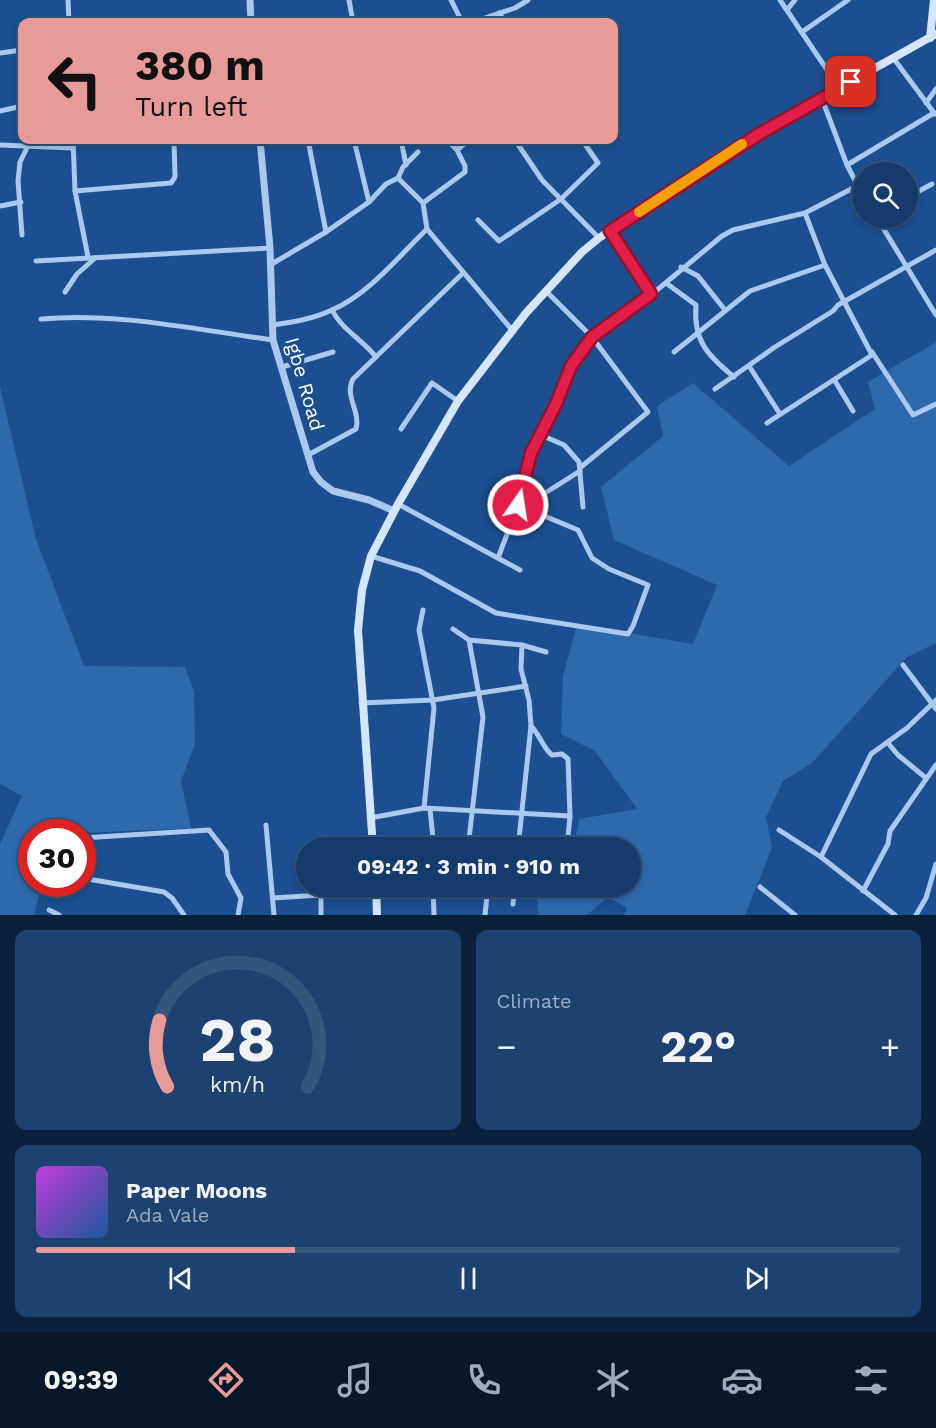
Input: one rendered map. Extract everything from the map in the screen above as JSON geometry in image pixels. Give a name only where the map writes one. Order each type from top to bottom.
[{"type":"main road","points":[[372,837],[362,703],[359,612],[371,556],[396,507],[458,401],[512,330],[582,252],[599,238],[759,134],[933,36],[934,0]]},
{"type":"main road","points":[[376,897],[377,915]]},
{"type":"street","points":[[68,0],[69,18]]},
{"type":"street","points":[[250,0],[251,18]]},
{"type":"street","points":[[352,18],[349,1],[357,0]]},
{"type":"street","points":[[451,0],[460,18]]},
{"type":"street","points":[[486,18],[528,0]]},
{"type":"street","points":[[780,0],[840,89]]},
{"type":"street","points":[[787,10],[795,0]]},
{"type":"street","points":[[802,32],[848,0]]},
{"type":"street","points":[[499,14],[502,18]]},
{"type":"street","points":[[0,52],[18,50]]},
{"type":"street","points":[[847,165],[935,114],[894,59]]},
{"type":"street","points":[[926,103],[936,89]]},
{"type":"street","points":[[822,99],[852,176]]},
{"type":"street","points":[[0,111],[18,107]]},
{"type":"street","points":[[73,144],[75,191],[91,258]]},
{"type":"street","points":[[75,191],[171,183],[175,177],[174,144]]},
{"type":"street","name":"Igbe Road","points":[[260,144],[270,248],[273,340],[313,472],[327,488],[396,507]]},
{"type":"street","points":[[309,144],[326,231]]},
{"type":"street","points":[[355,144],[369,202]]},
{"type":"street","points":[[401,144],[406,165]]},
{"type":"street","points":[[423,203],[465,172],[465,166],[457,150],[451,144]]},
{"type":"street","points":[[457,150],[464,144]]},
{"type":"street","points":[[518,144],[542,180],[599,238]]},
{"type":"street","points":[[478,220],[499,241],[561,200],[598,163],[585,144]]},
{"type":"street","points":[[0,146],[73,148]]},
{"type":"street","points":[[22,235],[19,223],[20,162],[27,148]]},
{"type":"street","points":[[270,265],[369,202],[386,184],[398,178],[418,152]]},
{"type":"street","points":[[398,178],[423,203],[427,229],[512,330]]},
{"type":"street","points":[[918,192],[932,184]]},
{"type":"street","points":[[498,558],[520,506],[531,453],[556,404],[566,374],[592,337],[666,283],[681,267],[734,230],[805,213],[852,189]]},
{"type":"street","points":[[0,206],[21,202]]},
{"type":"street","points":[[805,213],[825,265],[871,352],[913,415],[936,404]]},
{"type":"street","points":[[883,228],[936,315]]},
{"type":"street","points":[[273,325],[309,319],[332,310],[372,283],[427,229]]},
{"type":"street","points":[[610,231],[651,294]]},
{"type":"street","points":[[36,261],[270,248]]},
{"type":"street","points":[[715,389],[845,302],[905,265],[936,250]]},
{"type":"street","points":[[65,292],[91,258]]},
{"type":"street","points":[[674,352],[757,287],[825,265]]},
{"type":"street","points":[[681,267],[698,276],[725,310]]},
{"type":"street","points":[[308,455],[356,429],[358,418],[352,405],[351,384],[463,273]]},
{"type":"street","points":[[666,283],[696,305],[694,314],[697,334],[705,350],[734,377]]},
{"type":"street","points":[[520,506],[581,469],[648,412],[592,337],[546,291]]},
{"type":"street","points":[[332,310],[344,329],[356,335],[376,357]]},
{"type":"street","points":[[41,319],[71,316],[137,322],[273,340]]},
{"type":"street","points":[[282,367],[333,352]]},
{"type":"street","points":[[766,423],[869,359],[871,352]]},
{"type":"street","points":[[749,366],[780,414]]},
{"type":"street","points":[[835,381],[853,411]]},
{"type":"street","points":[[401,429],[432,383],[458,401]]},
{"type":"street","points":[[541,435],[564,445],[581,469]]},
{"type":"street","points":[[581,469],[579,476],[583,507]]},
{"type":"street","points":[[371,556],[420,571],[496,613],[628,634],[648,585],[609,569],[592,558],[580,531],[520,506]]},
{"type":"street","points":[[396,507],[520,570]]},
{"type":"street","points":[[423,610],[419,630],[420,646],[433,700],[433,733],[427,808],[432,837]]},
{"type":"street","points":[[453,629],[469,640],[522,645],[546,652]]},
{"type":"street","points":[[469,640],[480,693],[483,726],[469,837]]},
{"type":"street","points":[[519,837],[531,726],[521,669],[522,645]]},
{"type":"street","points":[[903,665],[934,702],[936,709]]},
{"type":"street","points":[[362,703],[433,700],[525,686]]},
{"type":"street","points":[[821,857],[871,754],[877,747],[888,743],[934,702]]},
{"type":"street","points":[[531,726],[540,735],[549,753],[562,754],[568,759],[570,816],[568,837]]},
{"type":"street","points":[[888,743],[898,755],[926,778]]},
{"type":"street","points":[[863,891],[888,844],[890,831],[936,765]]},
{"type":"street","points":[[370,818],[398,811],[427,808],[570,816]]},
{"type":"street","points":[[266,825],[274,915]]},
{"type":"street","points":[[96,837],[209,830],[226,852],[228,874],[241,898],[238,915]]},
{"type":"street","points":[[779,830],[821,857],[895,915]]},
{"type":"street","points":[[916,915],[926,898],[936,864]]},
{"type":"street","points":[[96,880],[164,892],[172,898],[184,915]]},
{"type":"street","points":[[760,887],[795,915]]},
{"type":"street","points":[[273,898],[296,897]]},
{"type":"street","points":[[321,897],[321,915]]},
{"type":"street","points":[[433,897],[434,915]]},
{"type":"street","points":[[485,915],[487,897]]},
{"type":"street","points":[[513,904],[514,897]]},
{"type":"street","points":[[50,910],[59,915]]},
{"type":"shaded area","points":[[936,342],[936,643],[907,657],[812,763],[783,781],[766,817],[772,848],[745,915],[624,915],[627,908],[608,897],[641,897],[641,837],[576,837],[579,819],[637,809],[595,751],[561,734],[563,676],[577,624],[693,644],[717,585],[614,540],[601,487],[663,436],[657,406],[693,383],[789,466],[875,409],[868,382]]},
{"type":"shaded area","points":[[0,387],[36,539],[84,666],[185,667],[194,691],[195,744],[181,781],[191,828],[96,832],[96,819],[18,819],[18,897],[39,897],[34,915],[0,915],[0,844],[22,796],[0,784]]},
{"type":"shaded area","points":[[537,897],[608,897],[587,915],[538,915]]},
{"type":"slow traffic","points":[[639,212],[742,144]]},
{"type":"route","points":[[518,505],[531,453],[556,404],[571,366],[592,337],[639,305],[651,294],[610,231],[759,134],[851,82]]}]
